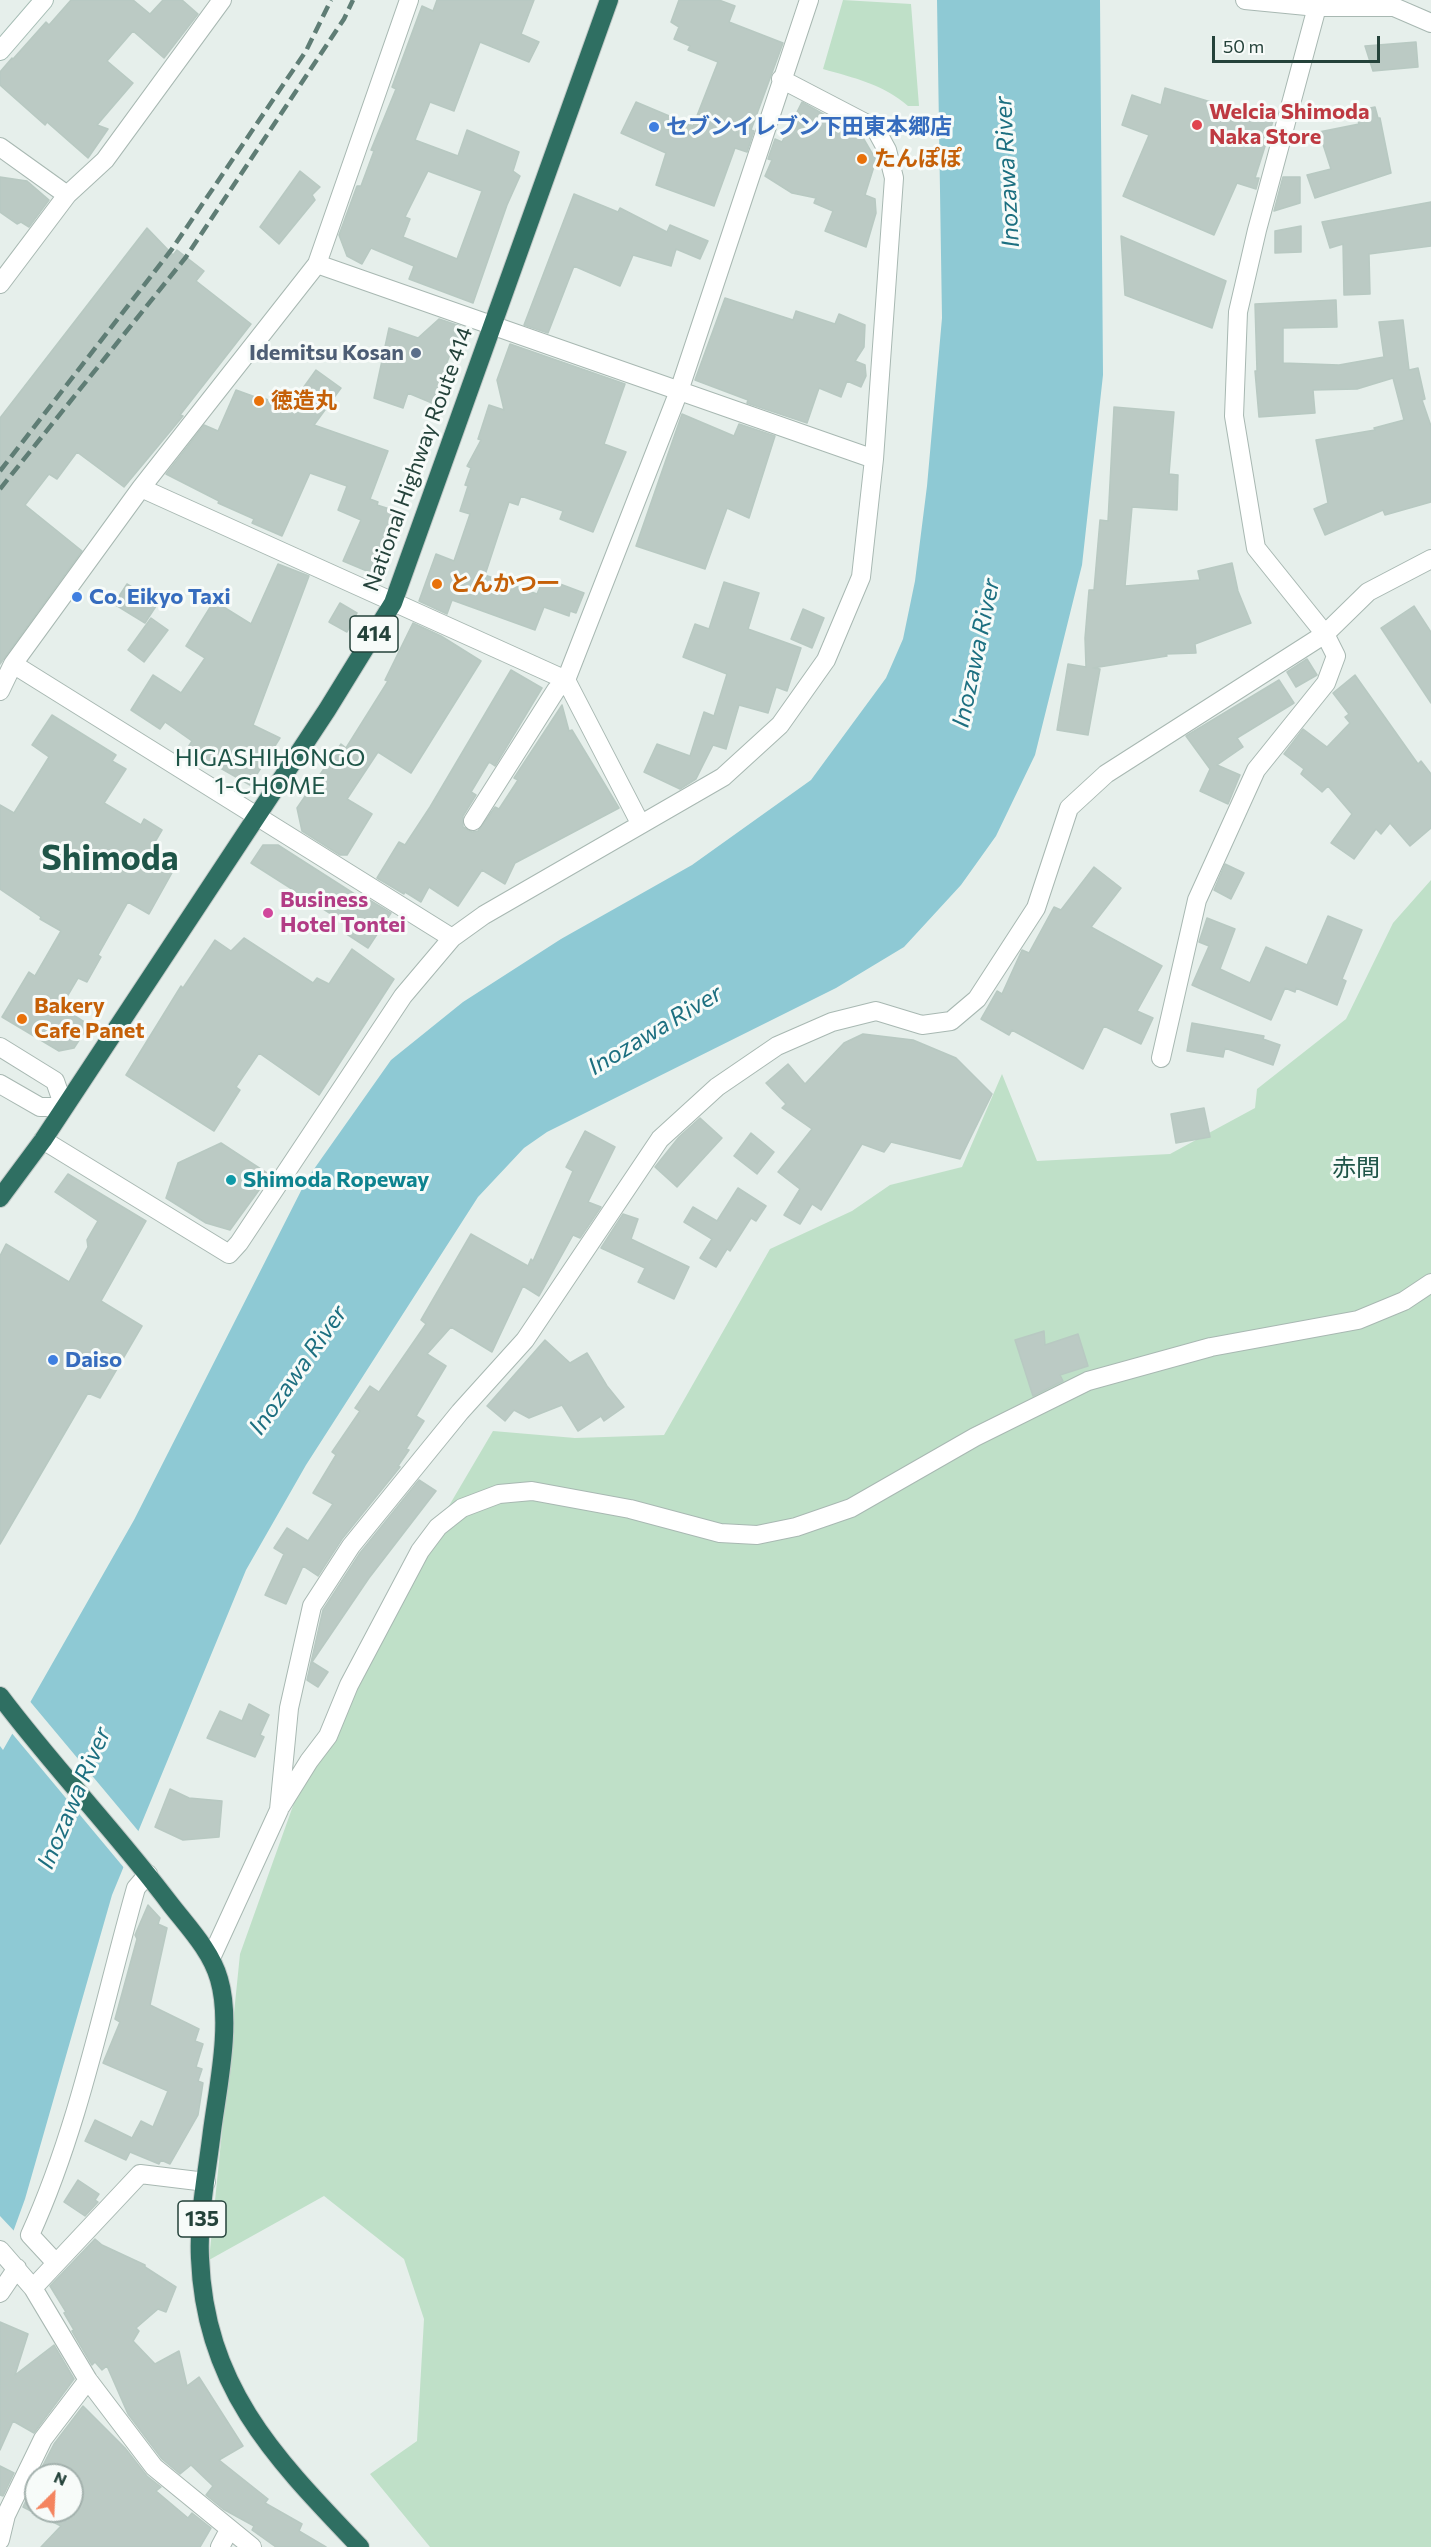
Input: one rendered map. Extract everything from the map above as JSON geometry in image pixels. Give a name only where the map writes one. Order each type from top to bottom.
[{"type":"highway","name":"National Highway Route 414","points":[[0,1198],[43,1140],[256,814],[327,710],[393,603],[609,0]]},
{"type":"highway","points":[[5,1702],[145,1870]]},
{"type":"highway","name":"135","points":[[145,1870],[211,1958],[220,1981],[223,2038],[206,2182],[200,2257],[209,2330],[224,2370],[248,2419],[270,2450],[360,2547]]},
{"type":"street","points":[[0,51],[44,0]]},
{"type":"street","points":[[0,284],[67,195],[105,160],[222,0]]},
{"type":"street","points":[[0,691],[13,664],[141,488],[317,264],[409,0]]},
{"type":"street","points":[[473,821],[556,690],[566,680],[679,391],[809,0]]},
{"type":"street","points":[[1245,0],[1317,8],[1395,4],[1431,23]]},
{"type":"street","points":[[1161,1058],[1197,900],[1256,770],[1326,682],[1336,656],[1325,634],[1256,548],[1234,416],[1238,312],[1257,230],[1317,8]]},
{"type":"street","points":[[43,1140],[229,1254],[239,1243],[403,996],[452,938],[484,915],[723,777],[780,725],[826,660],[861,577],[874,459],[894,178],[887,150],[875,128],[781,79]]},
{"type":"street","points":[[0,147],[67,195]]},
{"type":"street","points":[[317,264],[874,459]]},
{"type":"street","points":[[141,488],[566,680],[640,823]]},
{"type":"street","points":[[279,1810],[289,1708],[312,1606],[351,1546],[460,1412],[525,1340],[660,1139],[717,1087],[777,1046],[832,1022],[876,1011],[922,1025],[951,1021],[977,999],[1036,908],[1069,808],[1086,790],[1106,774],[1325,634],[1368,592],[1431,559]]},
{"type":"street","points":[[13,664],[148,751],[256,814],[452,938]]},
{"type":"street","points":[[0,1047],[55,1081],[64,1107],[40,1107],[0,1084]]},
{"type":"street","points":[[211,1958],[279,1810],[309,1761],[328,1736],[349,1685],[420,1551],[438,1527],[462,1508],[499,1494],[532,1491],[630,1509],[720,1533],[757,1535],[796,1527],[852,1508],[975,1437],[1088,1381],[1211,1347],[1358,1320],[1404,1301],[1431,1283]]},
{"type":"street","points":[[56,2263],[30,2235],[48,2196],[68,2137],[135,1888],[145,1870]]},
{"type":"street","points":[[33,2289],[140,2174],[206,2182]]},
{"type":"street","points":[[10,2260],[33,2289],[88,2380],[154,2466],[252,2547]]},
{"type":"street","points":[[0,2293],[10,2260]]},
{"type":"street","points":[[0,2541],[3,2513],[43,2439],[88,2380]]},
{"type":"street","points":[[220,2547],[229,2530]]},
{"type":"green space","points":[[843,0],[911,4],[919,106],[908,106],[878,87],[823,69]]},
{"type":"green space","points":[[1431,880],[1431,2547],[430,2547],[370,2474],[417,2441],[424,2319],[404,2259],[324,2196],[209,2260],[240,1954],[309,1761],[443,1516],[493,1431],[575,1438],[664,1435],[770,1249],[852,1211],[890,1185],[962,1167],[1002,1074],[1037,1161],[1170,1154],[1255,1108],[1257,1089],[1346,1019],[1393,923]]},
{"type":"water","name":"Inozawa River","points":[[937,0],[1100,0],[1103,375],[1082,565],[1035,755],[996,836],[961,885],[904,947],[836,988],[547,1132],[524,1148],[478,1197],[306,1465],[246,1570],[112,1895],[25,2199],[0,2268],[0,1746],[3,1750],[134,1520],[307,1179],[391,1060],[463,1002],[561,939],[692,865],[811,780],[886,678],[903,639],[915,581],[927,486],[942,318]]},
{"type":"pier","points":[[28,1699],[140,1833],[125,1869],[10,1731]]},
{"type":"pier","points":[[0,2216],[16,2233],[0,2271]]},
{"type":"building","points":[[71,0],[133,0],[150,14],[163,0],[182,0],[198,14],[164,58],[133,31],[107,61],[133,83],[97,125],[108,129],[88,158],[47,122],[45,125],[0,85],[0,72],[46,22],[49,25]]},
{"type":"building","points":[[437,0],[534,0],[521,34],[539,42],[529,62],[480,42],[454,111],[430,102],[415,140],[458,156],[467,130],[519,152],[513,171],[520,176],[507,205],[473,303],[409,279],[414,266],[371,248],[362,264],[347,256],[339,235],[357,186],[361,186],[374,151],[371,150],[396,89],[392,87],[422,6],[433,11]],"holes":[[[428,171],[482,191],[457,259],[403,237],[410,219],[405,217]]]},
{"type":"building","points":[[679,0],[719,0],[735,6],[729,22],[783,43],[751,130],[754,131],[747,152],[735,148],[714,206],[656,185],[666,153],[621,133],[636,102],[693,126],[718,62],[688,50],[690,46],[674,39],[679,27],[671,22]]},
{"type":"building","points":[[1416,42],[1418,67],[1373,71],[1365,46]]},
{"type":"building","points":[[1165,88],[1273,121],[1255,178],[1259,178],[1256,189],[1237,183],[1214,235],[1123,196],[1149,135],[1122,125],[1132,95],[1161,105]]},
{"type":"building","points":[[802,102],[862,136],[876,160],[865,195],[875,199],[876,213],[866,247],[825,231],[833,211],[814,203],[816,198],[792,193],[765,176],[772,160],[768,159],[775,139],[782,142]]},
{"type":"building","points":[[1375,107],[1378,118],[1380,118],[1391,173],[1315,198],[1307,175],[1331,169],[1319,132],[1359,124],[1355,111]]},
{"type":"building","points":[[300,171],[320,187],[312,195],[315,200],[279,244],[260,227]]},
{"type":"building","points":[[0,177],[27,181],[49,200],[29,227],[21,222],[17,224],[0,212]]},
{"type":"building","points":[[1283,177],[1300,177],[1300,203],[1274,211]]},
{"type":"building","points":[[574,194],[618,212],[620,208],[667,232],[670,225],[708,241],[700,259],[676,249],[671,266],[633,255],[620,286],[574,266],[548,333],[524,325]]},
{"type":"building","points":[[1431,202],[1431,246],[1369,254],[1370,294],[1344,295],[1343,244],[1330,248],[1322,222]]},
{"type":"building","points":[[1301,226],[1301,252],[1275,253],[1275,231]]},
{"type":"building","points":[[147,228],[173,255],[177,250],[204,271],[196,281],[251,324],[180,415],[183,416],[124,487],[77,452],[57,479],[49,474],[25,505],[82,551],[0,664],[0,418]]},
{"type":"building","points":[[1121,236],[1226,281],[1212,328],[1125,295]]},
{"type":"building","points":[[725,298],[793,320],[796,311],[835,324],[839,314],[865,325],[864,347],[855,361],[865,365],[866,376],[861,387],[847,381],[841,397],[819,388],[807,423],[747,403],[748,400],[695,380]]},
{"type":"building","points":[[1336,300],[1337,327],[1283,328],[1283,363],[1339,365],[1384,357],[1379,322],[1403,320],[1409,370],[1418,368],[1425,399],[1422,400],[1431,426],[1431,502],[1385,515],[1383,510],[1325,535],[1314,509],[1328,503],[1316,440],[1375,430],[1374,428],[1404,420],[1393,378],[1357,389],[1313,390],[1315,413],[1259,417],[1255,371],[1257,371],[1255,304]]},
{"type":"building","points":[[439,319],[460,326],[462,334],[449,357],[432,403],[408,393],[403,408],[374,398],[389,328],[418,338]]},
{"type":"building","points":[[510,344],[625,384],[604,444],[626,452],[593,532],[560,519],[563,511],[521,496],[518,505],[509,502],[485,575],[537,594],[542,582],[550,585],[552,581],[584,593],[576,613],[570,611],[569,616],[544,607],[535,630],[452,600],[447,614],[419,601],[436,554],[454,561],[470,514],[460,511],[471,468],[467,466],[481,440],[478,439],[489,405],[504,410],[497,380]]},
{"type":"building","points":[[316,370],[341,388],[314,425],[388,451],[370,499],[378,502],[377,505],[396,511],[374,574],[343,561],[361,520],[338,510],[347,486],[310,473],[282,536],[252,523],[254,519],[218,503],[219,501],[166,474],[204,425],[218,431],[236,390],[258,398],[259,396],[288,409]]},
{"type":"building","points":[[1114,407],[1174,412],[1169,474],[1178,475],[1177,510],[1132,507],[1125,586],[1200,580],[1198,571],[1232,563],[1238,591],[1251,623],[1195,644],[1196,653],[1166,654],[1167,656],[1093,668],[1100,669],[1088,735],[1057,730],[1068,664],[1086,667],[1085,638],[1089,590],[1094,590],[1100,520],[1108,521]]},
{"type":"building","points":[[682,414],[734,436],[739,424],[775,436],[749,518],[727,508],[705,569],[636,546]]},
{"type":"building","points":[[278,564],[309,576],[253,725],[280,738],[250,785],[187,749],[192,741],[165,722],[160,729],[131,710],[153,675],[181,693],[205,658],[186,646],[214,601],[251,624]]},
{"type":"building","points":[[724,582],[759,593],[748,629],[801,648],[787,691],[776,687],[768,713],[739,705],[726,749],[713,745],[696,779],[680,789],[644,772],[657,744],[690,756],[704,712],[714,716],[727,674],[683,657],[695,624],[709,629]]},
{"type":"building","points":[[127,584],[158,603],[145,623],[114,604]]},
{"type":"building","points":[[340,603],[357,613],[347,632],[329,622]]},
{"type":"building","points":[[1414,606],[1431,632],[1431,703],[1381,628]]},
{"type":"building","points":[[803,609],[824,618],[812,648],[791,639]]},
{"type":"building","points":[[151,618],[168,630],[144,662],[128,650]]},
{"type":"building","points":[[413,623],[441,636],[481,661],[411,773],[378,752],[347,799],[372,814],[347,855],[340,855],[302,831],[297,808],[341,744],[346,748],[388,681],[385,680]]},
{"type":"building","points":[[1307,659],[1317,675],[1296,687],[1287,672]]},
{"type":"building","points":[[511,670],[542,688],[495,766],[489,762],[471,792],[476,795],[463,816],[463,827],[472,832],[478,831],[495,807],[499,809],[518,780],[514,778],[562,705],[569,731],[572,730],[619,808],[515,863],[505,884],[482,870],[458,906],[429,887],[421,902],[377,878],[399,842],[405,845],[430,807]]},
{"type":"building","points":[[1355,675],[1418,764],[1421,761],[1431,774],[1431,828],[1410,846],[1390,823],[1381,834],[1376,829],[1354,859],[1331,843],[1352,814],[1328,786],[1322,792],[1301,774],[1304,769],[1284,754],[1303,729],[1327,747],[1350,723],[1345,717],[1349,714],[1333,693]]},
{"type":"building","points":[[1279,680],[1294,703],[1237,738],[1243,747],[1217,765],[1240,775],[1228,804],[1200,791],[1210,769],[1186,736]]},
{"type":"building","points":[[52,715],[116,755],[112,761],[126,769],[104,803],[141,825],[144,819],[162,830],[152,847],[178,862],[149,914],[128,902],[98,955],[101,957],[87,982],[78,978],[61,1007],[89,1025],[74,1048],[59,1051],[2,1017],[29,972],[35,976],[61,931],[40,919],[41,917],[0,889],[0,805],[14,813],[49,757],[32,745]]},
{"type":"building","points":[[263,845],[278,845],[364,900],[366,898],[391,913],[368,948],[345,933],[350,926],[251,863]]},
{"type":"building","points":[[1225,864],[1244,873],[1231,899],[1214,890]]},
{"type":"building","points":[[1094,867],[1121,888],[1091,927],[1162,966],[1137,1011],[1153,1018],[1141,1044],[1104,1026],[1083,1069],[1012,1030],[1009,1035],[981,1019],[997,991],[1002,994],[1022,950],[1029,953],[1054,907],[1061,910]]},
{"type":"building","points":[[1328,916],[1362,930],[1342,979],[1346,981],[1337,1005],[1296,988],[1295,992],[1285,988],[1271,1020],[1192,985],[1209,946],[1199,942],[1207,918],[1235,929],[1220,969],[1250,983],[1266,947],[1307,965]]},
{"type":"building","points":[[244,938],[313,983],[317,978],[329,984],[352,949],[394,979],[319,1095],[259,1053],[236,1087],[240,1090],[214,1131],[126,1075],[181,986],[183,988],[215,940],[231,951]]},
{"type":"building","points":[[1192,1023],[1264,1036],[1263,1039],[1280,1045],[1273,1065],[1225,1048],[1223,1057],[1187,1051]]},
{"type":"building","points":[[863,1034],[913,1040],[956,1058],[992,1094],[960,1159],[891,1142],[884,1152],[862,1144],[821,1210],[812,1204],[800,1224],[784,1215],[800,1189],[778,1172],[812,1129],[782,1108],[786,1104],[766,1083],[788,1064],[805,1084],[844,1043]]},
{"type":"building","points":[[1204,1108],[1210,1137],[1176,1143],[1171,1114]]},
{"type":"building","points":[[700,1118],[722,1138],[677,1187],[655,1167],[679,1137]]},
{"type":"building","points":[[585,1131],[615,1147],[588,1202],[601,1207],[580,1238],[573,1235],[539,1296],[523,1286],[492,1352],[451,1327],[427,1354],[446,1366],[416,1416],[424,1421],[406,1449],[409,1450],[398,1466],[400,1467],[342,1539],[318,1576],[303,1566],[286,1604],[265,1595],[284,1554],[274,1548],[287,1528],[308,1541],[333,1504],[313,1493],[336,1455],[332,1452],[360,1411],[355,1408],[370,1386],[379,1392],[426,1324],[421,1320],[471,1234],[528,1266],[531,1259],[533,1261],[573,1171],[566,1167]]},
{"type":"building","points":[[751,1133],[774,1152],[757,1174],[734,1156]]},
{"type":"building","name":"Shimoda Ropeway","points":[[221,1143],[270,1175],[230,1230],[206,1223],[166,1198],[178,1163]]},
{"type":"building","points":[[68,1174],[146,1221],[101,1301],[142,1326],[100,1398],[88,1393],[0,1544],[0,1256],[6,1244],[69,1282],[88,1247],[87,1240],[98,1221],[55,1192]]},
{"type":"building","points":[[738,1188],[766,1206],[756,1221],[751,1218],[730,1251],[727,1249],[716,1267],[700,1258],[712,1239],[684,1222],[693,1207],[717,1221]]},
{"type":"building","points":[[623,1214],[638,1219],[631,1239],[689,1267],[674,1299],[638,1282],[645,1268],[601,1248]]},
{"type":"building","points":[[1044,1331],[1045,1345],[1078,1334],[1088,1366],[1060,1375],[1063,1381],[1033,1396],[1015,1340]]},
{"type":"building","points":[[545,1340],[570,1363],[587,1353],[607,1386],[624,1407],[604,1421],[601,1416],[578,1431],[562,1405],[529,1418],[514,1410],[505,1421],[487,1406]]},
{"type":"building","points":[[419,1480],[436,1491],[369,1578],[312,1662],[328,1672],[318,1687],[307,1680],[323,1610],[360,1553]]},
{"type":"building","points":[[249,1704],[269,1715],[260,1735],[264,1737],[255,1757],[207,1738],[220,1711],[242,1721]]},
{"type":"building","points":[[170,1789],[189,1798],[222,1801],[219,1837],[183,1840],[155,1827]]},
{"type":"building","points":[[148,1905],[160,1918],[158,1924],[167,1928],[150,2005],[199,2029],[195,2041],[203,2044],[196,2067],[202,2069],[198,2081],[203,2083],[198,2115],[170,2164],[161,2160],[159,2164],[130,2152],[126,2160],[85,2141],[95,2120],[132,2138],[141,2121],[153,2127],[168,2091],[103,2063],[120,2022],[115,2019],[137,1939],[135,1935]]},
{"type":"building","points":[[78,2180],[99,2194],[95,2200],[98,2202],[85,2216],[64,2202]]},
{"type":"building","points":[[95,2239],[102,2245],[145,2265],[176,2287],[166,2312],[158,2309],[136,2328],[139,2331],[133,2341],[155,2364],[179,2351],[187,2386],[199,2377],[243,2446],[219,2460],[268,2499],[265,2503],[302,2524],[299,2531],[326,2547],[276,2547],[252,2530],[254,2526],[223,2509],[206,2495],[213,2486],[191,2465],[180,2474],[162,2459],[128,2414],[107,2366],[102,2370],[95,2362],[92,2365],[72,2331],[74,2330],[64,2313],[66,2312],[50,2286]]},
{"type":"building","points":[[0,2322],[28,2334],[15,2375],[54,2345],[74,2379],[34,2433],[13,2421],[0,2450]]},
{"type":"building","points":[[83,2406],[125,2448],[147,2476],[161,2487],[156,2491],[188,2518],[192,2513],[211,2528],[200,2547],[41,2547],[61,2526],[55,2523],[84,2523],[84,2463],[44,2463],[54,2444]]},
{"type":"building","points":[[0,2466],[14,2473],[3,2496],[0,2495]]},
{"type":"railway","points":[[0,471],[172,249],[306,51],[331,0]]},
{"type":"railway","points":[[0,489],[186,257],[344,19],[353,0]]},
{"type":"place","name":"Welcia Shimoda Naka Store","points":[[1197,125]]},
{"type":"place","name":"セブンイレブン下田東本郷店","points":[[654,127]]},
{"type":"place","name":"たんぽぽ","points":[[862,159]]},
{"type":"place","name":"Idemitsu Kosan","points":[[416,353]]},
{"type":"place","name":"徳造丸","points":[[259,401]]},
{"type":"place","name":"とんかつ一","points":[[437,584]]},
{"type":"place","name":"Co. Eikyo Taxi","points":[[77,597]]},
{"type":"place","name":"Business Hotel Tontei","points":[[268,913]]},
{"type":"place","name":"Bakery Cafe Panet","points":[[22,1019]]},
{"type":"place","name":"Shimoda Ropeway","points":[[231,1180]]},
{"type":"place","name":"Daiso","points":[[53,1360]]},
{"type":"district","name":"HIGASHIHONGO 1-CHOME","points":[[270,772]]},
{"type":"district","name":"Shimoda","points":[[110,859]]},
{"type":"district","name":"赤間","points":[[1356,1168]]}]
